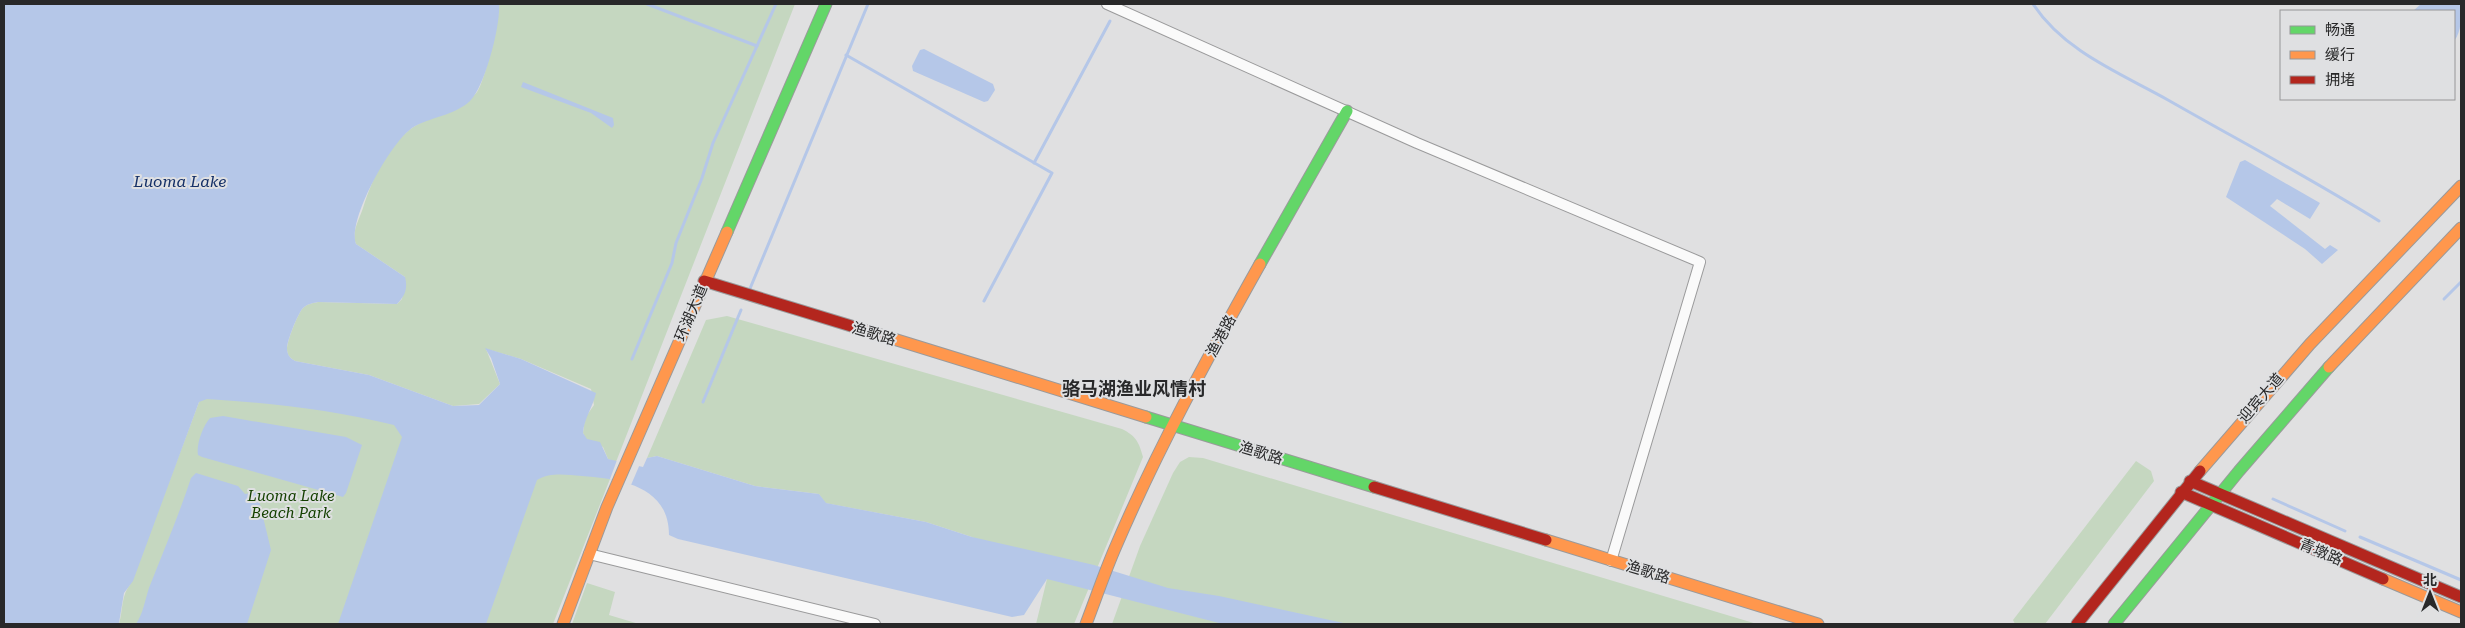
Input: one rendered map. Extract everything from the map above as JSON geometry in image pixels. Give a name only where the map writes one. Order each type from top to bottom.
[{"type":"main road","name":"环湖大道","points":[[563,624],[607,507],[826,4]]},
{"type":"main road","name":"渔港路","points":[[1086,624],[1116,546],[1174,426],[1221,334],[1347,111]]},
{"type":"main road","name":"迎宾大道","points":[[2077,624],[2190,481],[2324,328],[2461,186]]},
{"type":"main road","name":"迎宾大道","points":[[2114,624],[2290,410],[2396,292],[2461,228]]},
{"type":"main road","name":"渔歌路","points":[[704,281],[1818,624]]},
{"type":"main road","name":"青墩路","points":[[2190,481],[2461,597]]},
{"type":"main road","name":"青墩路","points":[[2181,492],[2461,612]]},
{"type":"street","points":[[1107,4],[1347,111],[1700,262],[1611,560]]},
{"type":"street","points":[[589,554],[875,624]]},
{"type":"green space","points":[[499,4],[795,4],[616,462],[608,459],[603,447],[586,439],[583,433],[585,418],[594,405],[591,389],[521,359],[486,349],[500,384],[479,404],[453,406],[369,375],[295,361],[288,353],[289,340],[296,321],[303,308],[308,305],[318,302],[397,304],[402,299],[405,277],[356,244],[354,235],[356,226],[381,164],[403,135],[420,123],[463,105],[477,92],[484,76],[491,49]]},
{"type":"green space","points":[[727,316],[1122,429],[1131,434],[1138,443],[1143,457],[1074,624],[1036,624],[1047,579],[972,537],[926,522],[825,503],[819,494],[755,486],[657,456],[647,458],[706,320]]},
{"type":"green space","name":"Luoma Lake Beach Park","points":[[211,385],[367,398],[610,479],[553,624],[119,624],[125,592],[131,583],[199,402]]},
{"type":"green space","points":[[1189,457],[1203,458],[1757,624],[1112,624],[1140,546],[1173,473],[1180,462]]},
{"type":"green space","points":[[2136,461],[2151,471],[2154,481],[2045,624],[2015,624],[2013,620]]},
{"type":"green space","points":[[587,583],[615,592],[609,615],[639,624],[572,624]]},
{"type":"water","name":"Luoma Lake","points":[[4,4],[499,4],[495,40],[476,94],[464,106],[419,124],[403,136],[382,165],[372,183],[358,218],[355,233],[356,244],[405,277],[406,288],[402,298],[397,304],[318,302],[306,306],[298,315],[287,344],[288,354],[293,360],[369,375],[453,406],[479,405],[500,384],[491,358],[485,348],[521,359],[596,393],[583,433],[587,439],[600,442],[608,459],[643,467],[647,458],[657,456],[755,486],[819,494],[826,503],[926,522],[972,537],[1094,565],[1168,588],[1219,596],[1348,624],[1223,624],[1047,579],[1024,615],[1012,617],[678,539],[669,535],[667,519],[661,506],[652,496],[640,488],[627,483],[597,477],[559,475],[542,477],[537,480],[486,624],[338,624],[402,437],[394,425],[348,415],[278,405],[207,399],[199,402],[133,581],[124,593],[119,623],[122,624],[4,624]]},
{"type":"water","points":[[2421,4],[2461,4],[2460,29],[2457,37],[2455,40],[2455,10],[2414,10]]},
{"type":"water","points":[[924,49],[993,84],[995,90],[988,101],[984,102],[913,71],[912,66],[920,50]]},
{"type":"water","points":[[523,82],[613,118],[614,125],[612,128],[591,113],[521,87]]},
{"type":"water","points":[[2245,160],[2320,203],[2310,219],[2277,199],[2270,206],[2325,249],[2330,245],[2338,250],[2322,264],[2305,249],[2226,197],[2240,162]]},
{"type":"water","points":[[223,416],[346,437],[362,445],[346,493],[343,497],[198,455],[199,441],[207,421],[210,418]]},
{"type":"water","points":[[196,473],[238,486],[245,494],[257,492],[271,550],[247,624],[136,624],[191,478]]},
{"type":"pier","points":[[617,460],[640,464],[631,485],[610,479]]},
{"type":"waterway","points":[[647,4],[757,46]]},
{"type":"waterway","points":[[632,359],[672,263],[676,243],[702,178],[713,143],[776,4]]},
{"type":"waterway","points":[[749,291],[868,4]]},
{"type":"waterway","points":[[2033,4],[2046,21],[2061,35],[2094,60],[2300,174],[2379,221]]},
{"type":"waterway","points":[[1034,163],[1110,21]]},
{"type":"waterway","points":[[846,55],[1052,173],[984,301]]},
{"type":"waterway","points":[[2444,299],[2461,282]]},
{"type":"waterway","points":[[703,402],[741,310]]},
{"type":"waterway","points":[[2273,499],[2345,531]]},
{"type":"waterway","points":[[2360,537],[2461,580]]},
{"type":"traffic: fast","points":[[727,232],[826,4]]},
{"type":"traffic: fast","points":[[1260,264],[1347,111]]},
{"type":"traffic: fast","points":[[2114,624],[2239,471],[2329,367]]},
{"type":"traffic: fast","points":[[1146,417],[1374,487]]},
{"type":"traffic: slow","points":[[2200,471],[2310,344],[2461,186]]},
{"type":"traffic: slow","points":[[2329,367],[2461,228]]},
{"type":"traffic: slow","points":[[563,624],[607,507],[727,232]]},
{"type":"traffic: slow","points":[[1086,624],[1112,555],[1149,474],[1203,368],[1260,264]]},
{"type":"traffic: slow","points":[[884,336],[1146,417]]},
{"type":"traffic: slow","points":[[1546,540],[1818,624]]},
{"type":"traffic: slow","points":[[2383,579],[2461,612]]},
{"type":"traffic: jam","points":[[704,281],[884,336]]},
{"type":"traffic: jam","points":[[2077,624],[2200,471]]},
{"type":"traffic: jam","points":[[2190,481],[2461,597]]},
{"type":"traffic: jam","points":[[1374,487],[1546,540]]},
{"type":"traffic: jam","points":[[2181,492],[2383,579]]},
{"type":"district","name":"骆马湖渔业风情村","points":[[1134,389]]}]
